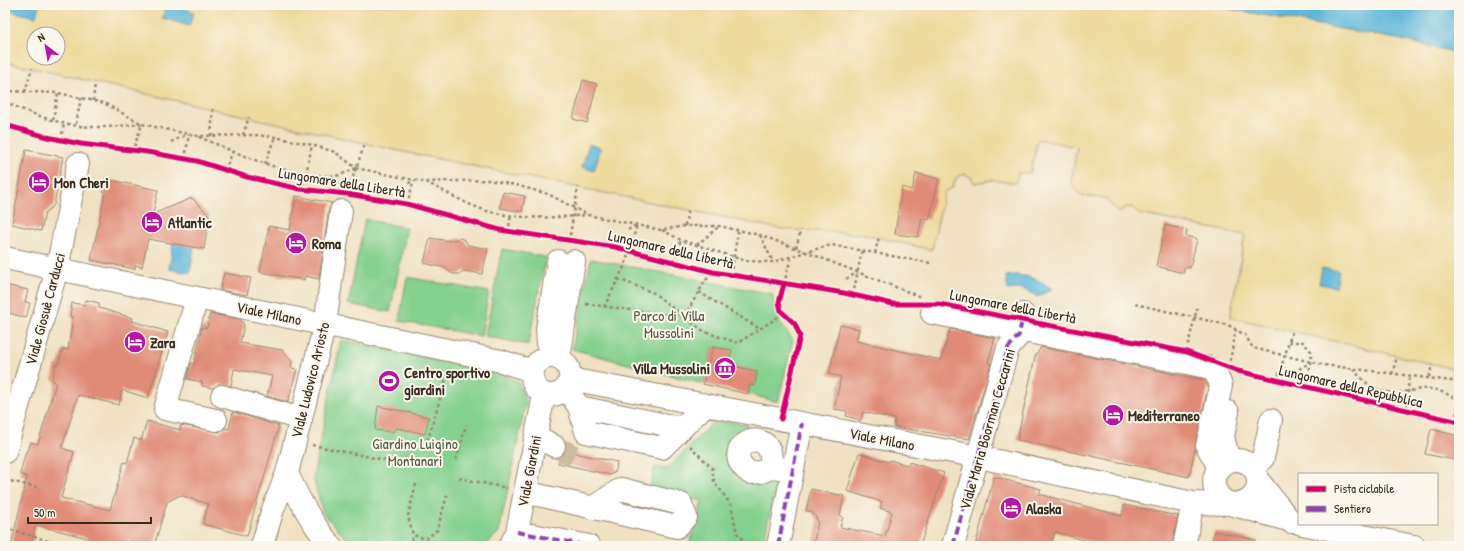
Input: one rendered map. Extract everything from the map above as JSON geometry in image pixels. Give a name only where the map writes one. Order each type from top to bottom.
[{"type":"street","name":"Viale Giosuè Carducci","points":[[5,452],[57,269],[78,164]]},
{"type":"street","name":"Viale Ludovico Ariosto","points":[[262,546],[272,512],[287,473],[301,419],[324,324],[330,284],[347,203]]},
{"type":"street","points":[[554,358],[568,301],[568,249]]},
{"type":"street","points":[[554,358],[547,329],[568,249]]},
{"type":"street","name":"Viale Milano","points":[[5,258],[501,361],[532,371]]},
{"type":"street","points":[[197,298],[166,409],[216,420]]},
{"type":"street","name":"Lungomare della Libertà","points":[[928,306],[1021,322],[1184,363],[1207,367],[1219,367]]},
{"type":"street","name":"Viale Maria Boorman Ceccarini","points":[[953,546],[979,457],[1008,348],[1018,335],[1021,322]]},
{"type":"street","points":[[568,383],[556,395],[544,394],[534,385],[532,371],[538,361],[554,358],[568,367],[568,383],[579,407],[679,430],[705,404]]},
{"type":"street","points":[[1219,367],[1221,386],[1207,446],[1221,471]]},
{"type":"street","name":"Viale Milano","points":[[568,383],[705,404],[979,457],[1194,503],[1230,504],[1297,523]]},
{"type":"street","points":[[1234,389],[1223,436],[1218,497],[1230,504],[1244,503],[1250,500],[1258,487],[1255,474],[1263,458],[1271,420]]},
{"type":"street","name":"Viale Giardini","points":[[514,539],[525,492],[545,441],[544,394]]},
{"type":"street","points":[[222,396],[301,419]]},
{"type":"street","points":[[778,546],[802,423]]},
{"type":"street","points":[[771,459],[768,447],[760,441],[751,440],[741,446],[738,455],[741,466],[750,473],[761,472],[773,467],[793,470]]},
{"type":"street","points":[[1184,546],[1194,503],[1221,471],[1242,461],[1297,523]]},
{"type":"street","points":[[287,473],[299,501],[331,546]]},
{"type":"street","points":[[525,492],[592,508]]},
{"type":"street","name":"Viale Milano","points":[[1310,525],[1404,539]]},
{"type":"street","points":[[514,539],[589,546]]},
{"type":"path","points":[[25,92],[32,68]]},
{"type":"path","points":[[93,101],[95,83]]},
{"type":"path","points":[[53,120],[58,93]]},
{"type":"path","points":[[76,124],[81,98]]},
{"type":"path","points":[[5,102],[36,116],[64,123],[98,128],[142,124],[133,150]]},
{"type":"path","points":[[10,105],[5,124],[12,127]]},
{"type":"path","points":[[211,136],[213,109]]},
{"type":"path","points":[[243,135],[249,117]]},
{"type":"path","points":[[61,140],[64,123]]},
{"type":"path","points":[[171,142],[189,134]]},
{"type":"path","points":[[185,159],[189,134]]},
{"type":"path","points":[[196,136],[265,164],[306,174],[334,176],[356,168]]},
{"type":"path","points":[[265,164],[275,137]]},
{"type":"path","points":[[54,138],[68,141]]},
{"type":"path","points":[[347,203],[356,168],[365,143]]},
{"type":"path","points":[[306,174],[312,145]]},
{"type":"path","points":[[126,149],[140,151]]},
{"type":"path","points":[[225,170],[233,151]]},
{"type":"path","points":[[177,158],[191,160]]},
{"type":"path","points":[[218,168],[233,172]]},
{"type":"path","points":[[285,186],[286,169]]},
{"type":"path","points":[[399,190],[414,180]]},
{"type":"path","points":[[407,204],[414,180]]},
{"type":"path","points":[[424,182],[484,210],[511,216],[549,218],[588,215]]},
{"type":"path","points":[[568,249],[578,187]]},
{"type":"path","points":[[685,226],[688,210]]},
{"type":"path","points":[[508,232],[511,216]]},
{"type":"path","points":[[628,230],[637,225]]},
{"type":"path","points":[[604,307],[630,250],[637,225]]},
{"type":"path","points":[[697,245],[719,226]]},
{"type":"path","points":[[500,230],[515,233]]},
{"type":"path","points":[[661,230],[682,240],[746,261],[774,262],[831,245],[930,263]]},
{"type":"path","points":[[796,248],[801,230]]},
{"type":"path","points":[[728,275],[734,257],[738,231]]},
{"type":"path","points":[[760,235],[774,262]]},
{"type":"path","points":[[874,253],[879,237]]},
{"type":"path","points":[[670,260],[682,240]]},
{"type":"path","points":[[860,296],[851,294],[858,272],[862,250]]},
{"type":"path","points":[[784,284],[791,257]]},
{"type":"path","points":[[846,279],[858,272]]},
{"type":"path","points":[[684,317],[699,292],[716,273]]},
{"type":"path","points":[[618,279],[654,293],[705,332],[738,343],[778,317],[781,311]]},
{"type":"path","points":[[778,283],[790,284]]},
{"type":"path","points":[[699,292],[760,329]]},
{"type":"path","points":[[568,301],[684,317]]},
{"type":"path","points":[[1184,363],[1197,308]]},
{"type":"path","points":[[1219,367],[1236,330]]},
{"type":"path","points":[[1277,381],[1292,332]]},
{"type":"path","points":[[1288,342],[1303,342],[1311,351],[1311,362],[1306,388]]},
{"type":"path","points":[[424,452],[454,351]]},
{"type":"path","points":[[1392,374],[1397,356]]},
{"type":"path","points":[[1299,369],[1311,362]]},
{"type":"path","points":[[1429,377],[1432,365]]},
{"type":"path","points":[[1353,369],[1365,382],[1377,390],[1391,393],[1430,389],[1446,393],[1459,401],[1454,421]]},
{"type":"path","points":[[1407,411],[1409,375]]},
{"type":"path","points":[[456,460],[466,425]]},
{"type":"path","points":[[679,430],[712,468],[714,481],[731,505],[737,533],[748,546]]},
{"type":"path","points":[[295,441],[413,466]]},
{"type":"path","points":[[459,478],[525,492]]},
{"type":"path","points":[[5,480],[41,488]]},
{"type":"path","points":[[410,546],[413,535],[408,516],[416,484]]},
{"type":"path","points":[[426,539],[438,530],[448,492]]},
{"type":"path","points":[[5,528],[52,542]]},
{"type":"path","points":[[413,535],[426,539]]},
{"type":"path","points":[[426,539],[427,546]]},
{"type":"green space","points":[[365,219],[407,228],[390,312],[348,304]]},
{"type":"green space","points":[[502,249],[546,257],[528,345],[485,336]]},
{"type":"green space","name":"Parco di Villa Mussolini","points":[[591,259],[772,294],[780,323],[793,340],[778,402],[748,394],[750,385],[755,385],[757,372],[728,365],[731,350],[713,347],[703,384],[572,349]]},
{"type":"green space","points":[[407,277],[489,292],[481,336],[399,321]]},
{"type":"green space","name":"Giardino Luigino Montanari","points":[[341,340],[498,372],[518,382],[526,402],[499,532],[485,546],[353,546],[323,513],[313,477]]},
{"type":"green space","points":[[716,419],[748,425],[746,431],[739,435],[729,456],[778,473],[763,546],[689,546],[702,501],[649,490],[655,467],[667,469]]},
{"type":"sand","points":[[5,5],[1208,5],[1397,39],[1459,53],[1459,370],[1230,317],[1245,235],[1139,214],[1132,207],[1124,208],[1119,213],[1105,198],[1081,196],[1071,183],[1077,147],[1038,139],[1030,173],[1018,173],[1016,183],[992,180],[974,183],[971,177],[965,174],[957,177],[952,188],[944,192],[932,250],[864,234],[781,229],[395,150],[5,62]]},
{"type":"water","points":[[7,5],[39,5],[36,17],[6,10]]},
{"type":"water","points":[[166,5],[173,5],[194,12],[189,26],[162,18]]},
{"type":"water","points":[[1208,5],[1459,5],[1459,53],[1397,39]]},
{"type":"water","points":[[589,144],[601,148],[594,171],[582,167]]},
{"type":"water","points":[[173,244],[194,247],[190,273],[169,269]]},
{"type":"water","points":[[1322,268],[1339,271],[1336,287],[1319,284]]},
{"type":"water","points":[[1016,275],[1035,279],[1052,289],[1037,297],[1024,290],[1008,290],[1006,276]]},
{"type":"building","points":[[583,80],[597,84],[587,123],[573,119]]},
{"type":"building","name":"Mon Cheri","points":[[26,150],[63,157],[54,205],[45,213],[41,231],[12,224]]},
{"type":"building","points":[[916,173],[939,179],[929,220],[922,218],[918,237],[895,234],[902,187],[912,190]]},
{"type":"building","points":[[106,179],[158,190],[153,214],[192,198],[209,215],[204,249],[148,239],[142,267],[135,265],[135,269],[91,260],[105,193],[103,192]]},
{"type":"building","points":[[503,192],[525,196],[522,212],[500,208]]},
{"type":"building","name":"Roma","points":[[296,196],[332,203],[329,209],[319,279],[305,276],[304,280],[260,272],[269,226],[290,230]]},
{"type":"building","points":[[1165,225],[1187,230],[1186,236],[1197,239],[1190,268],[1185,267],[1183,273],[1156,266]]},
{"type":"building","points":[[430,238],[450,241],[460,238],[465,240],[468,245],[488,249],[482,274],[464,271],[459,274],[453,274],[445,268],[424,263]]},
{"type":"building","points":[[224,273],[251,278],[247,295],[220,290]]},
{"type":"building","points":[[5,285],[28,290],[25,302],[30,303],[26,318],[5,312]]},
{"type":"building","points":[[86,300],[99,303],[99,308],[133,318],[132,321],[168,332],[148,398],[122,390],[119,405],[78,395],[62,448],[74,452],[61,498],[110,510],[124,462],[127,463],[134,438],[141,441],[147,421],[180,430],[181,425],[219,432],[225,428],[229,429],[233,412],[279,426],[247,536],[203,524],[208,504],[180,495],[167,502],[154,546],[146,546],[129,541],[127,546],[101,546],[99,542],[36,525],[31,546],[11,546],[27,477],[20,474],[26,451],[28,451],[31,442],[38,444],[56,383],[52,379],[56,364],[58,365],[63,349],[68,350],[73,317],[70,317],[72,303],[85,305]]},
{"type":"building","points":[[210,314],[240,319],[244,325],[240,343],[282,350],[292,361],[291,368],[297,369],[288,402],[267,396],[272,376],[234,369],[231,386],[219,384],[213,388],[202,386],[202,382],[187,379],[191,363],[194,364],[202,327],[207,328]]},
{"type":"building","points":[[840,325],[859,329],[856,341],[941,360],[950,329],[995,338],[988,363],[991,364],[969,439],[894,427],[895,419],[863,412],[861,420],[846,416],[847,411],[834,409],[841,377],[829,374]]},
{"type":"building","name":"Villa Mussolini","points":[[713,347],[732,350],[728,365],[757,371],[755,386],[750,385],[748,394],[703,384]]},
{"type":"building","name":"Mediterraneo","points":[[1041,347],[1204,380],[1208,387],[1189,477],[1017,440],[1035,357]]},
{"type":"building","points":[[378,406],[429,417],[425,434],[397,428],[392,432],[375,430]]},
{"type":"building","points":[[1431,429],[1459,436],[1459,461],[1425,454]]},
{"type":"building","points":[[566,448],[579,454],[617,462],[616,471],[610,475],[558,463]]},
{"type":"building","points":[[859,453],[889,462],[890,460],[907,465],[909,462],[944,473],[920,546],[813,546],[818,521],[812,512],[806,511],[811,489],[844,496],[840,516],[843,517],[840,527],[885,536],[892,512],[880,508],[882,502],[847,491]]},
{"type":"building","points":[[994,477],[1041,489],[1039,494],[1122,516],[1124,505],[1178,516],[1172,546],[1106,546],[1055,532],[1051,546],[975,546]]},
{"type":"building","points":[[1214,531],[1256,540],[1255,546],[1211,546]]},
{"type":"tunnel","points":[[554,446],[576,457]]},
{"type":"marked path","points":[[953,546],[1008,348],[1019,335],[1023,314]]},
{"type":"marked path","points":[[778,546],[802,423]]},
{"type":"marked path","points":[[517,532],[589,546]]},
{"type":"cycle path","name":"Lungomare della Repubblica","points":[[5,125],[47,137],[81,144],[147,152],[197,161],[247,177],[300,189],[347,194],[407,204],[500,230],[615,247],[713,272],[844,293],[893,304],[939,304],[1187,352],[1238,371],[1459,422]]},
{"type":"cycle path","points":[[781,419],[800,336],[795,324],[781,311],[779,302],[784,284]]},
{"type":"place","name":"Mon Cheri","points":[[39,182]]},
{"type":"place","name":"Atlantic","points":[[152,222]]},
{"type":"place","name":"Roma","points":[[296,243]]},
{"type":"place","name":"Zara","points":[[135,342]]},
{"type":"place","name":"Villa Mussolini","points":[[725,368]]},
{"type":"place","name":"Centro sportivo giardini","points":[[389,381]]},
{"type":"place","name":"Mediterraneo","points":[[1113,415]]},
{"type":"place","name":"Alaska","points":[[1011,508]]}]
